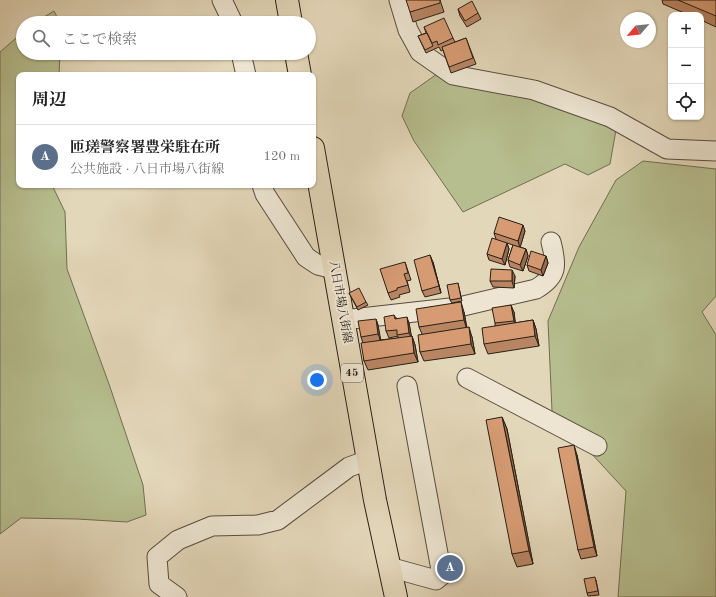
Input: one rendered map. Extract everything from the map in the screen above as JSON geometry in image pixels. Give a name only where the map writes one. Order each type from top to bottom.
[{"type":"main road","points":[[287,0],[290,16]]},
{"type":"main road","points":[[297,60],[299,72]]},
{"type":"main road","name":"八日市場八街線","points":[[316,165],[368,460],[396,597]]},
{"type":"street","points":[[222,0],[230,16]]},
{"type":"street","points":[[399,0],[408,30],[420,52],[452,75],[534,90],[610,117],[667,149],[716,151]]},
{"type":"street","points":[[243,60],[245,72]]},
{"type":"street","points":[[263,188],[265,194],[306,256],[318,266],[334,270]]},
{"type":"street","points":[[343,320],[459,307],[536,289],[545,283],[554,272],[556,260],[551,242]]},
{"type":"street","points":[[467,378],[597,446]]},
{"type":"street","points":[[389,567],[436,580],[442,575],[406,386]]},
{"type":"street","points":[[177,597],[160,584],[157,557],[178,540],[212,526],[258,525],[278,520],[349,468],[368,460]]},
{"type":"green space","points":[[54,11],[56,16],[46,16]]},
{"type":"green space","points":[[16,38],[16,60],[60,60],[59,72],[16,72],[16,188],[53,188],[65,212],[67,269],[109,384],[143,485],[146,515],[127,522],[21,518],[0,534],[0,52]]},
{"type":"green space","points":[[437,74],[534,96],[616,130],[610,164],[588,175],[565,164],[463,212],[414,141],[402,116],[410,93]]},
{"type":"green space","points":[[643,161],[716,169],[716,296],[702,312],[716,335],[716,597],[618,597],[626,491],[552,411],[548,321],[579,247],[616,180]]},
{"type":"building","points":[[406,0],[440,0],[440,3],[410,12]]},
{"type":"building","points":[[678,0],[716,0],[716,16]]},
{"type":"building","points":[[472,1],[478,13],[465,21],[458,9]]},
{"type":"building","points":[[444,18],[453,38],[438,45],[437,41],[432,43],[424,27]]},
{"type":"building","points":[[427,33],[433,46],[425,50],[418,36]]},
{"type":"building","points":[[466,38],[473,58],[449,67],[442,47]]},
{"type":"building","points":[[499,217],[523,225],[518,241],[494,233]]},
{"type":"building","points":[[492,238],[507,243],[502,259],[487,254]]},
{"type":"building","points":[[513,245],[526,249],[520,265],[508,260]]},
{"type":"building","points":[[531,251],[546,256],[541,270],[527,265]]},
{"type":"building","points":[[430,255],[439,286],[422,291],[414,260]]},
{"type":"building","points":[[405,262],[408,273],[404,274],[408,285],[397,288],[397,290],[388,293],[380,269]]},
{"type":"building","points":[[491,269],[512,270],[512,281],[490,281]]},
{"type":"building","points":[[458,283],[461,298],[450,300],[447,285]]},
{"type":"building","points":[[359,288],[366,302],[357,307],[349,293]]},
{"type":"building","points":[[461,302],[464,320],[419,327],[416,309]]},
{"type":"building","points":[[511,305],[514,321],[495,323],[492,308]]},
{"type":"building","points":[[394,315],[395,319],[407,317],[409,333],[397,335],[397,330],[386,331],[384,317]]},
{"type":"building","points":[[376,319],[378,334],[361,337],[358,321]]},
{"type":"building","points":[[533,320],[535,336],[484,344],[482,328]]},
{"type":"building","points":[[469,327],[471,344],[420,352],[418,335]]},
{"type":"building","points":[[412,336],[414,353],[364,361],[361,343]]},
{"type":"building","points":[[502,417],[529,551],[512,554],[486,420]]},
{"type":"building","points":[[574,445],[594,547],[578,550],[558,448]]},
{"type":"building","points":[[595,577],[598,591],[587,593],[584,579]]},
{"type":"place","name":"匝瑳警察署豊栄駐在所","points":[[450,568]]}]
